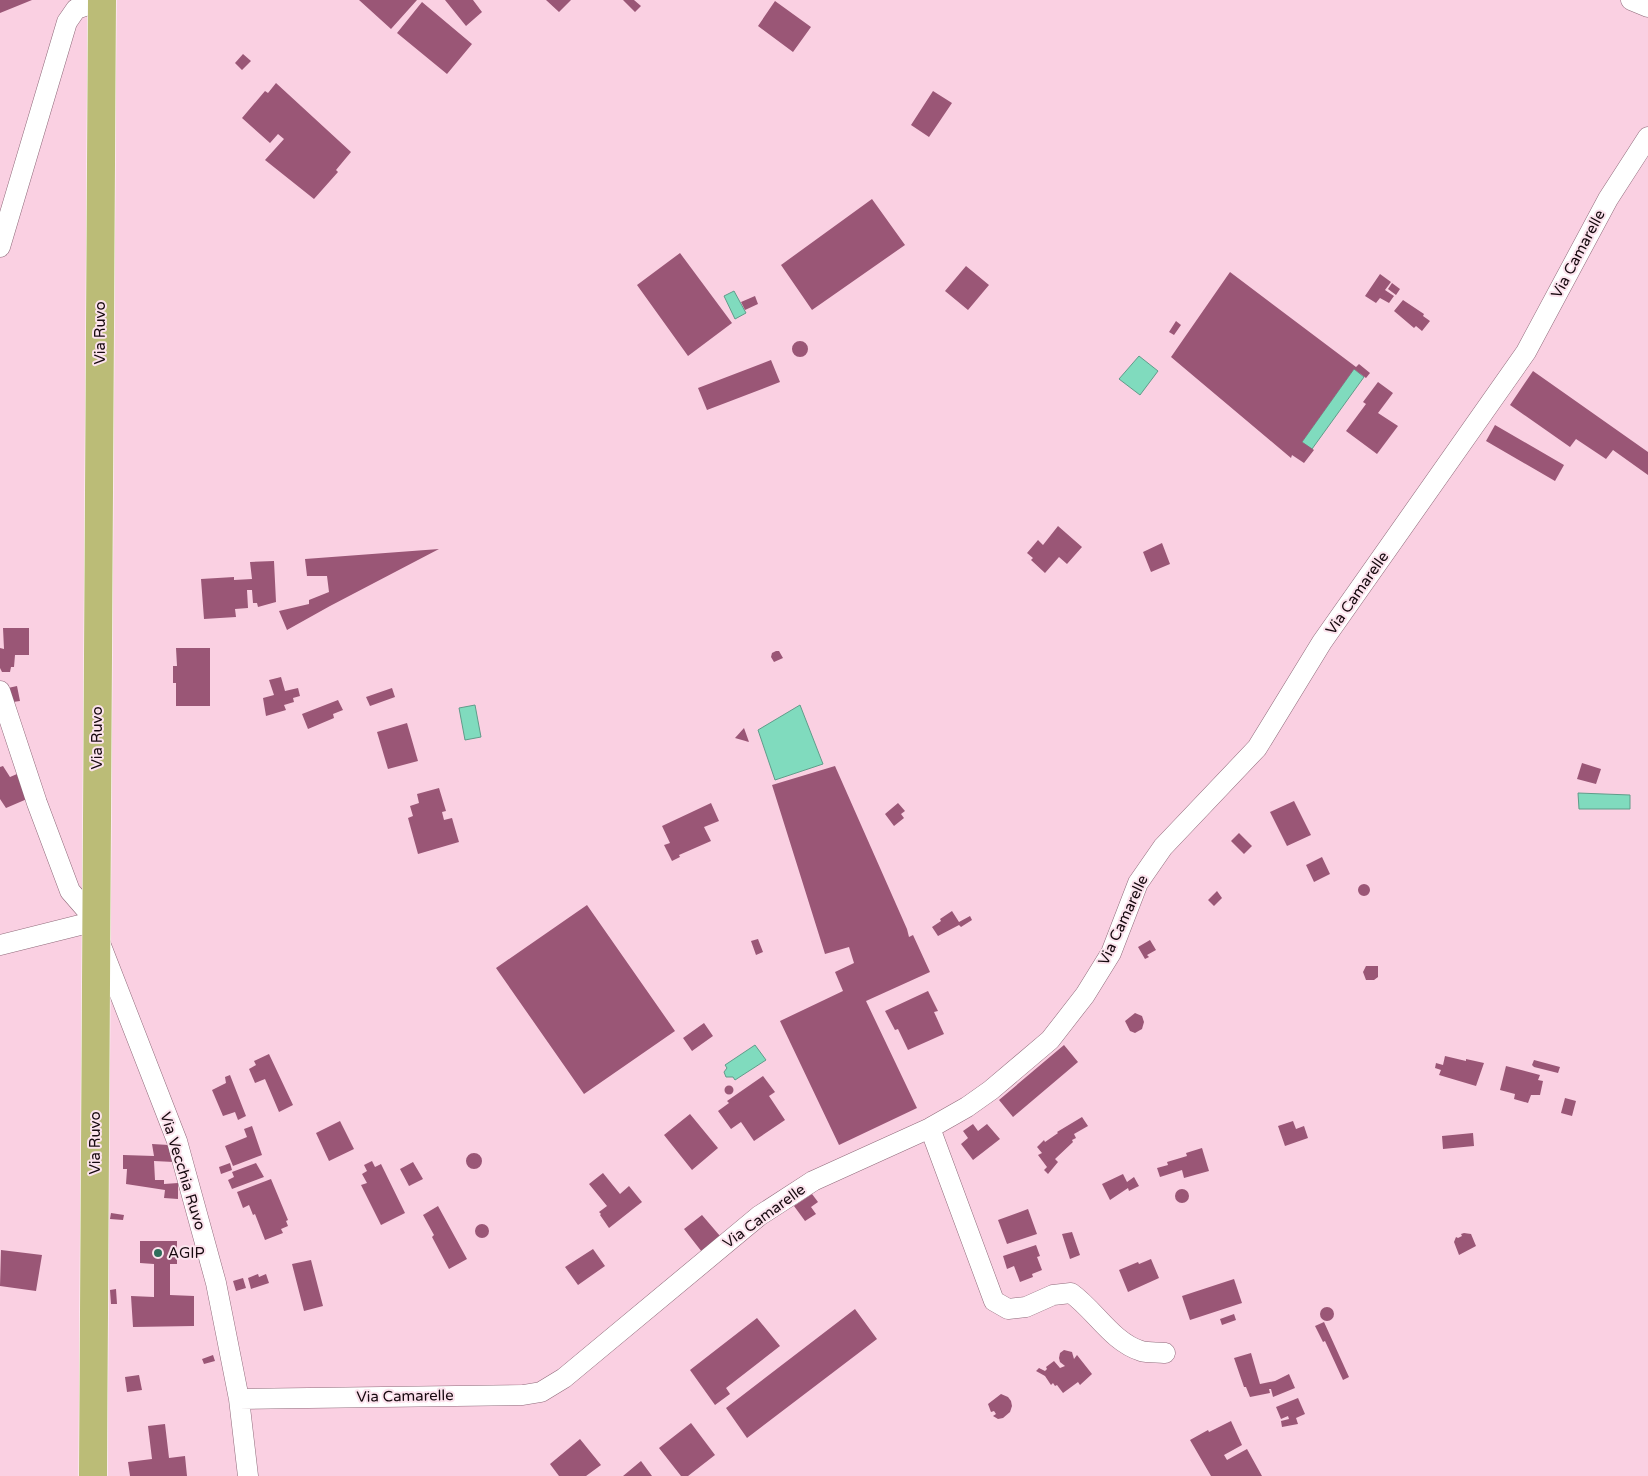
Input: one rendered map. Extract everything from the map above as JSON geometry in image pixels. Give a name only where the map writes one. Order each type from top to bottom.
[{"type":"main road","name":"Via Ruvo","points":[[92,1476],[102,0]]},
{"type":"street","points":[[0,247],[67,22],[76,9],[102,0]]},
{"type":"street","points":[[1631,0],[1648,7]]},
{"type":"street","name":"Via Camarelle","points":[[239,1399],[523,1395],[541,1392],[564,1378],[759,1216],[813,1180],[930,1128],[967,1107],[991,1090],[1050,1040],[1085,995],[1111,952],[1138,883],[1163,847],[1257,748],[1322,642],[1526,352],[1608,198],[1648,137]]},
{"type":"street","name":"Via Vecchia Ruvo","points":[[0,691],[37,803],[70,891],[96,928],[177,1141],[216,1283],[239,1399],[248,1476]]},
{"type":"street","points":[[0,945],[96,928]]},
{"type":"street","points":[[930,1128],[994,1301],[1008,1309],[1026,1307],[1053,1295],[1071,1293],[1084,1302],[1122,1341],[1141,1351],[1165,1353]]},
{"type":"shaded area","points":[[734,291],[746,313],[735,319],[724,296]]},
{"type":"shaded area","points":[[1139,356],[1158,371],[1140,395],[1119,379]]},
{"type":"shaded area","points":[[1354,369],[1364,377],[1312,449],[1302,442]]},
{"type":"shaded area","points":[[475,705],[481,737],[465,740],[459,708]]},
{"type":"shaded area","points":[[800,705],[823,764],[775,780],[758,730]]},
{"type":"shaded area","points":[[1578,793],[1630,795],[1630,809],[1579,809]]},
{"type":"shaded area","points":[[755,1045],[766,1060],[735,1080],[733,1077],[726,1077],[724,1072],[727,1068],[725,1065]]},
{"type":"building","points":[[0,0],[32,0],[0,13]]},
{"type":"building","points":[[359,0],[417,0],[391,29]]},
{"type":"building","points":[[445,0],[473,0],[482,12],[466,26]]},
{"type":"building","points":[[546,0],[571,0],[559,12]]},
{"type":"building","points":[[623,0],[634,0],[641,6],[635,12]]},
{"type":"building","points":[[775,1],[811,27],[793,52],[758,26]]},
{"type":"building","points":[[422,2],[472,44],[447,74],[397,33]]},
{"type":"building","points":[[243,54],[251,61],[242,70],[235,63]]},
{"type":"building","points":[[276,83],[351,152],[336,170],[338,172],[314,199],[265,160],[284,139],[278,134],[270,143],[242,118],[265,91],[268,93]]},
{"type":"building","points":[[933,91],[952,103],[929,137],[911,125]]},
{"type":"building","points":[[872,199],[905,245],[812,310],[781,265]]},
{"type":"building","points":[[680,253],[732,323],[688,356],[637,285]]},
{"type":"building","points":[[966,266],[989,285],[968,310],[945,291]]},
{"type":"building","points":[[1230,272],[1356,367],[1359,364],[1370,373],[1366,378],[1354,369],[1302,442],[1314,450],[1304,463],[1292,455],[1291,458],[1171,357]]},
{"type":"building","points":[[1380,274],[1391,282],[1385,290],[1394,296],[1389,303],[1380,298],[1376,303],[1365,296]]},
{"type":"building","points":[[1392,283],[1400,289],[1396,295],[1388,289]]},
{"type":"building","points":[[755,296],[758,304],[745,310],[741,302]]},
{"type":"building","points":[[1403,300],[1424,314],[1423,316],[1430,321],[1422,331],[1416,326],[1414,328],[1394,311]]},
{"type":"building","points":[[1176,321],[1181,325],[1174,335],[1169,332]]},
{"type":"building","points":[[800,341],[808,349],[800,357],[792,349]]},
{"type":"building","points":[[771,360],[780,382],[707,410],[698,388]]},
{"type":"building","points":[[1533,371],[1648,452],[1648,475],[1613,450],[1606,459],[1576,439],[1570,447],[1510,405]]},
{"type":"building","points":[[1378,382],[1393,393],[1378,413],[1398,426],[1377,454],[1346,431],[1366,404],[1363,402]]},
{"type":"building","points":[[1495,425],[1564,465],[1555,481],[1486,441]]},
{"type":"building","points":[[1058,526],[1082,547],[1067,564],[1059,557],[1045,573],[1031,560],[1033,558],[1027,553],[1038,540],[1043,545]]},
{"type":"building","points":[[1162,543],[1170,564],[1151,572],[1143,552]]},
{"type":"building","points":[[439,549],[287,630],[279,611],[309,604],[309,600],[329,592],[327,576],[307,576],[305,559]]},
{"type":"building","points":[[274,561],[276,602],[258,607],[257,603],[253,603],[252,590],[247,590],[248,608],[235,609],[236,617],[204,619],[201,579],[234,577],[234,580],[252,579],[250,562]]},
{"type":"building","points":[[3,628],[29,628],[29,655],[15,655],[14,667],[11,667],[10,672],[2,672],[0,668],[0,648],[4,649]]},
{"type":"building","points":[[176,648],[210,648],[210,706],[176,706],[176,683],[173,683],[173,666],[177,666]]},
{"type":"building","points":[[779,651],[783,658],[774,662],[771,657],[772,653]]},
{"type":"building","points":[[281,677],[285,691],[298,688],[300,696],[293,698],[294,702],[284,705],[286,710],[266,716],[263,698],[274,695],[269,680]]},
{"type":"building","points":[[17,686],[20,701],[13,702],[8,688]]},
{"type":"building","points":[[392,688],[395,697],[370,706],[366,697]]},
{"type":"building","points":[[338,700],[343,710],[333,714],[334,718],[308,729],[302,714]]},
{"type":"building","points":[[407,723],[418,761],[388,769],[377,732]]},
{"type":"building","points":[[744,728],[749,742],[735,738]]},
{"type":"building","points":[[1582,763],[1601,769],[1596,784],[1577,779]]},
{"type":"building","points":[[3,766],[10,777],[17,774],[27,799],[6,808],[0,799],[0,767]]},
{"type":"building","points":[[835,766],[909,937],[913,935],[930,972],[866,1001],[917,1108],[839,1145],[780,1021],[843,991],[835,972],[854,963],[849,947],[825,954],[772,785]]},
{"type":"building","points":[[439,788],[446,811],[442,812],[444,820],[452,818],[459,842],[418,854],[408,818],[413,816],[410,806],[419,803],[417,794]]},
{"type":"building","points":[[1294,801],[1311,835],[1287,846],[1270,812]]},
{"type":"building","points":[[711,803],[719,821],[704,827],[711,841],[679,855],[680,857],[672,861],[664,845],[670,843],[662,826]]},
{"type":"building","points":[[898,803],[905,811],[901,814],[904,818],[894,826],[885,814]]},
{"type":"building","points":[[1239,833],[1252,846],[1244,854],[1231,841]]},
{"type":"building","points":[[1322,857],[1330,874],[1314,882],[1306,865]]},
{"type":"building","points":[[1362,884],[1366,884],[1370,890],[1366,896],[1362,896],[1358,892],[1358,888]]},
{"type":"building","points":[[1217,891],[1222,898],[1214,906],[1208,900]]},
{"type":"building","points":[[587,905],[675,1031],[584,1094],[496,968]]},
{"type":"building","points":[[952,911],[959,922],[970,916],[972,920],[961,927],[959,925],[938,936],[932,927]]},
{"type":"building","points":[[758,939],[763,952],[756,955],[751,941]]},
{"type":"building","points":[[1150,940],[1156,950],[1147,955],[1149,957],[1145,959],[1138,947]]},
{"type":"building","points":[[1366,966],[1378,966],[1378,977],[1374,980],[1366,980],[1363,972]]},
{"type":"building","points":[[928,991],[938,1011],[934,1012],[944,1034],[908,1050],[898,1029],[895,1030],[885,1011]]},
{"type":"building","points":[[1135,1013],[1142,1016],[1144,1022],[1142,1029],[1135,1033],[1130,1031],[1125,1021]]},
{"type":"building","points":[[704,1023],[713,1036],[692,1051],[683,1038]]},
{"type":"building","points":[[1064,1045],[1078,1062],[1013,1117],[999,1100]]},
{"type":"building","points":[[269,1054],[293,1105],[279,1112],[265,1079],[255,1083],[249,1069],[256,1065],[254,1061]]},
{"type":"building","points":[[1445,1056],[1484,1063],[1476,1086],[1439,1075],[1441,1070],[1435,1068],[1436,1063],[1443,1065]]},
{"type":"building","points":[[1534,1060],[1560,1067],[1558,1073],[1534,1067],[1532,1065]]},
{"type":"building","points":[[1506,1066],[1540,1075],[1538,1080],[1543,1081],[1540,1095],[1531,1095],[1528,1103],[1514,1099],[1515,1094],[1500,1090]]},
{"type":"building","points":[[230,1075],[246,1116],[238,1120],[235,1112],[223,1116],[212,1090],[226,1083],[225,1077]]},
{"type":"building","points":[[763,1076],[775,1092],[769,1096],[785,1120],[754,1141],[741,1122],[731,1129],[718,1111],[729,1103],[727,1101]]},
{"type":"building","points":[[729,1085],[734,1090],[729,1095],[724,1090]]},
{"type":"building","points":[[1565,1098],[1576,1101],[1572,1116],[1561,1113]]},
{"type":"building","points":[[690,1114],[718,1148],[692,1170],[664,1135]]},
{"type":"building","points":[[1082,1117],[1088,1126],[1074,1134],[1076,1138],[1055,1159],[1058,1162],[1048,1174],[1044,1170],[1047,1167],[1038,1155],[1042,1153],[1037,1147],[1044,1140],[1045,1142],[1057,1132]]},
{"type":"building","points":[[340,1121],[354,1149],[329,1161],[316,1133]]},
{"type":"building","points":[[1293,1121],[1296,1129],[1304,1126],[1308,1138],[1285,1146],[1278,1126]]},
{"type":"building","points":[[973,1124],[978,1131],[987,1124],[1000,1139],[973,1160],[961,1144],[968,1138],[963,1131]]},
{"type":"building","points":[[252,1126],[262,1155],[233,1166],[225,1146],[247,1137],[244,1129]]},
{"type":"building","points":[[1473,1133],[1474,1146],[1443,1149],[1442,1136]]},
{"type":"building","points":[[152,1144],[169,1145],[174,1162],[154,1161],[155,1180],[164,1180],[164,1184],[178,1183],[178,1199],[164,1198],[165,1190],[126,1184],[127,1169],[123,1169],[123,1155],[154,1156]]},
{"type":"building","points":[[1202,1148],[1209,1171],[1184,1178],[1182,1170],[1160,1177],[1157,1168],[1168,1165],[1167,1162],[1187,1156],[1186,1153]]},
{"type":"building","points":[[474,1153],[482,1161],[474,1169],[466,1161]]},
{"type":"building","points":[[372,1161],[375,1167],[381,1164],[405,1213],[381,1225],[361,1185],[367,1183],[362,1174],[367,1171],[364,1165]]},
{"type":"building","points":[[413,1162],[423,1179],[409,1186],[400,1169]]},
{"type":"building","points":[[230,1163],[232,1170],[221,1174],[219,1167]]},
{"type":"building","points":[[256,1163],[264,1177],[232,1189],[228,1180],[234,1177],[232,1172]]},
{"type":"building","points":[[603,1173],[620,1194],[629,1186],[642,1202],[609,1228],[599,1212],[607,1206],[589,1184]]},
{"type":"building","points":[[1123,1174],[1127,1182],[1134,1177],[1139,1186],[1129,1191],[1128,1188],[1110,1200],[1102,1184]]},
{"type":"building","points":[[271,1179],[288,1220],[286,1221],[288,1226],[281,1229],[283,1233],[265,1240],[255,1214],[253,1215],[249,1205],[243,1208],[237,1192]]},
{"type":"building","points":[[1179,1189],[1185,1189],[1189,1196],[1185,1203],[1179,1203],[1175,1199],[1175,1193]]},
{"type":"building","points":[[812,1194],[818,1202],[811,1207],[816,1214],[805,1221],[794,1206]]},
{"type":"building","points":[[438,1206],[467,1259],[449,1269],[423,1215]]},
{"type":"building","points":[[1028,1209],[1037,1234],[1007,1244],[998,1220]]},
{"type":"building","points":[[111,1213],[124,1215],[123,1220],[110,1219]]},
{"type":"building","points":[[702,1215],[720,1236],[702,1252],[684,1229]]},
{"type":"building","points":[[482,1224],[487,1226],[489,1231],[487,1236],[482,1238],[477,1236],[475,1231],[477,1226]]},
{"type":"building","points":[[1072,1232],[1080,1255],[1070,1259],[1062,1234]]},
{"type":"building","points":[[1461,1234],[1471,1234],[1476,1246],[1459,1255],[1454,1242],[1456,1237],[1462,1236]]},
{"type":"building","points":[[140,1241],[177,1241],[177,1264],[170,1264],[170,1295],[194,1296],[194,1326],[133,1327],[131,1296],[154,1297],[154,1264],[140,1263]]},
{"type":"building","points":[[1036,1245],[1040,1256],[1037,1257],[1042,1270],[1032,1274],[1033,1277],[1020,1282],[1014,1266],[1007,1269],[1003,1256]]},
{"type":"building","points":[[593,1249],[605,1266],[578,1285],[565,1267]]},
{"type":"building","points":[[1,1250],[42,1255],[36,1291],[0,1286]]},
{"type":"building","points":[[1151,1259],[1159,1278],[1128,1292],[1119,1270]]},
{"type":"building","points":[[311,1260],[323,1306],[304,1311],[292,1264]]},
{"type":"building","points":[[258,1274],[259,1277],[266,1274],[269,1283],[251,1289],[248,1278]]},
{"type":"building","points":[[243,1278],[246,1288],[236,1291],[233,1281]]},
{"type":"building","points":[[1234,1279],[1242,1303],[1190,1320],[1182,1296]]},
{"type":"building","points":[[116,1289],[117,1304],[111,1304],[110,1290]]},
{"type":"building","points":[[1327,1307],[1332,1309],[1334,1314],[1332,1319],[1327,1321],[1322,1319],[1320,1314],[1322,1309]]},
{"type":"building","points":[[855,1309],[877,1339],[747,1438],[726,1408]]},
{"type":"building","points":[[1234,1314],[1236,1320],[1222,1325],[1220,1319]]},
{"type":"building","points":[[757,1318],[780,1346],[726,1388],[730,1394],[715,1405],[690,1370]]},
{"type":"building","points":[[1324,1322],[1349,1377],[1343,1380],[1325,1341],[1323,1342],[1315,1326]]},
{"type":"building","points":[[1064,1350],[1072,1352],[1074,1359],[1077,1355],[1092,1374],[1080,1385],[1078,1382],[1063,1393],[1057,1385],[1055,1386],[1053,1383],[1051,1385],[1045,1376],[1036,1371],[1039,1368],[1045,1371],[1046,1367],[1054,1361],[1060,1368],[1065,1366],[1060,1362],[1059,1358],[1060,1353]]},
{"type":"building","points":[[1251,1353],[1260,1384],[1275,1381],[1289,1374],[1295,1388],[1273,1397],[1271,1389],[1269,1389],[1270,1393],[1250,1397],[1246,1387],[1244,1387],[1234,1358]]},
{"type":"building","points":[[213,1355],[215,1361],[204,1364],[202,1359]]},
{"type":"building","points":[[139,1375],[142,1390],[127,1392],[125,1377]]},
{"type":"building","points":[[1001,1394],[1008,1397],[1012,1406],[1010,1412],[1003,1418],[998,1419],[993,1416],[996,1414],[994,1411],[991,1412],[988,1404]]},
{"type":"building","points":[[1298,1398],[1305,1414],[1296,1418],[1298,1424],[1282,1427],[1281,1421],[1289,1419],[1288,1416],[1281,1419],[1276,1407]]},
{"type":"building","points":[[1231,1421],[1242,1445],[1224,1455],[1227,1460],[1247,1449],[1262,1476],[1211,1476],[1190,1440],[1208,1430],[1209,1432]]},
{"type":"building","points":[[691,1423],[715,1455],[688,1476],[681,1476],[659,1448]]},
{"type":"building","points":[[165,1424],[169,1458],[185,1456],[187,1476],[130,1476],[128,1462],[152,1459],[148,1426]]},
{"type":"building","points":[[580,1439],[601,1465],[586,1476],[559,1476],[550,1464]]},
{"type":"building","points":[[641,1461],[652,1476],[623,1476]]},
{"type":"place","name":"AGIP","points":[[158,1253]]}]
